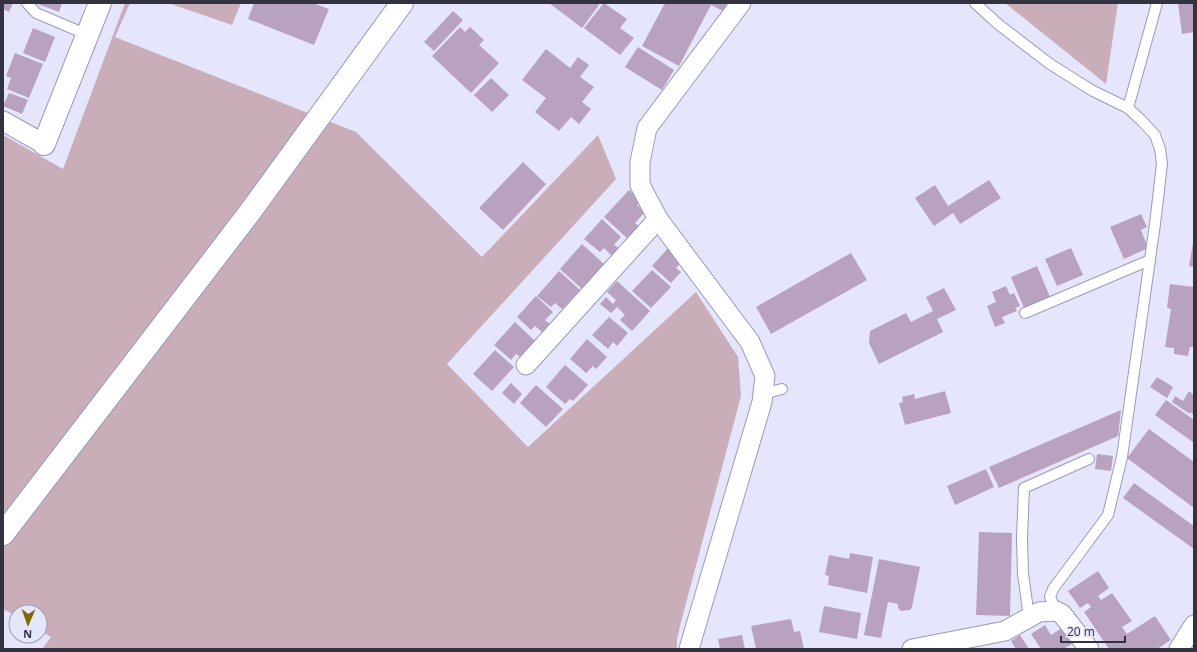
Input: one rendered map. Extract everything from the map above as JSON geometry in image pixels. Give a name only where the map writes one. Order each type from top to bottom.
[{"type":"street","points":[[3,121],[44,144],[100,3]]},
{"type":"street","points":[[3,534],[250,212],[402,3]]},
{"type":"street","points":[[689,649],[763,394],[765,376],[750,342],[658,219],[640,185],[640,162],[647,128],[741,3]]},
{"type":"street","points":[[526,366],[658,219]]},
{"type":"street","points":[[912,649],[980,643],[1039,612],[1056,611],[1062,614],[1088,649]]},
{"type":"street","points":[[1179,649],[1194,625]]},
{"type":"lane","points":[[27,3],[36,13],[88,35]]},
{"type":"lane","points":[[975,3],[998,24],[1050,64],[1093,91],[1128,108],[1155,135],[1160,149],[1162,176],[1122,457],[1108,515],[1054,589],[1050,598],[1056,611]]},
{"type":"lane","points":[[1128,108],[1157,3]]},
{"type":"lane","points":[[1025,313],[1150,260]]},
{"type":"lane","points":[[763,394],[782,389]]},
{"type":"lane","points":[[1029,617],[1022,538],[1024,488],[1089,459]]},
{"type":"shaded area","points":[[125,3],[130,3],[115,37],[356,132],[482,257],[598,135],[616,179],[447,364],[528,447],[696,292],[738,357],[741,396],[681,622],[677,639],[677,649],[42,649],[46,644],[48,644],[51,637],[48,635],[48,604],[8,604],[8,612],[3,609],[3,135],[63,169]]},
{"type":"shaded area","points":[[168,3],[241,3],[232,25]]},
{"type":"shaded area","points":[[1005,3],[1118,3],[1106,84]]},
{"type":"building","points":[[3,3],[13,3],[9,12],[3,9]]},
{"type":"building","points":[[35,3],[62,3],[59,12]]},
{"type":"building","points":[[254,3],[313,3],[329,9],[314,45],[248,19]]},
{"type":"building","points":[[549,3],[596,3],[599,5],[582,28]]},
{"type":"building","points":[[604,3],[627,19],[620,28],[634,38],[620,55],[584,28]]},
{"type":"building","points":[[665,3],[727,3],[723,11],[711,5],[679,66],[642,46]]},
{"type":"building","points":[[1178,3],[1194,3],[1194,32],[1182,34]]},
{"type":"building","points":[[453,11],[463,20],[434,51],[424,42]]},
{"type":"building","points":[[460,27],[465,32],[470,27],[484,40],[479,45],[499,63],[471,93],[432,56]]},
{"type":"building","points":[[33,28],[55,37],[45,62],[23,53]]},
{"type":"building","points":[[638,47],[674,70],[662,90],[625,67]]},
{"type":"building","points":[[546,49],[570,68],[578,57],[589,65],[580,77],[594,87],[582,102],[591,109],[579,124],[571,117],[559,131],[535,112],[546,98],[522,80]]},
{"type":"building","points":[[15,53],[43,64],[29,98],[7,89],[11,78],[6,76]]},
{"type":"building","points":[[491,78],[509,95],[492,112],[474,95]]},
{"type":"building","points":[[9,93],[28,100],[22,114],[3,106]]},
{"type":"building","points":[[523,162],[546,184],[503,230],[479,208]]},
{"type":"building","points":[[989,180],[1001,198],[960,224],[953,213],[934,226],[915,198],[935,185],[948,206]]},
{"type":"building","points":[[629,190],[641,200],[637,205],[645,212],[635,223],[639,226],[627,238],[604,217]]},
{"type":"building","points":[[1141,214],[1147,227],[1141,230],[1148,248],[1124,259],[1110,227]]},
{"type":"building","points":[[602,219],[621,237],[614,245],[619,248],[612,256],[604,248],[600,252],[584,239]]},
{"type":"building","points":[[1194,243],[1194,267],[1189,266]]},
{"type":"building","points":[[582,244],[604,264],[582,289],[560,269]]},
{"type":"building","points":[[670,246],[684,258],[676,268],[681,272],[671,283],[652,266]]},
{"type":"building","points":[[1071,248],[1083,275],[1057,286],[1045,259]]},
{"type":"building","points":[[851,253],[867,280],[771,334],[756,307]]},
{"type":"building","points":[[1037,266],[1050,297],[1024,308],[1011,277]]},
{"type":"building","points":[[652,270],[671,287],[651,308],[632,291]]},
{"type":"building","points":[[559,271],[580,290],[562,309],[555,303],[551,307],[537,296]]},
{"type":"building","points":[[617,281],[650,311],[632,331],[620,320],[625,315],[617,307],[611,313],[600,304],[606,297],[613,304],[616,300],[607,292]]},
{"type":"building","points":[[1170,284],[1194,287],[1194,347],[1190,347],[1188,356],[1174,354],[1174,348],[1165,347],[1171,309],[1167,308]]},
{"type":"building","points":[[1006,286],[1010,295],[1014,293],[1020,306],[1015,308],[1017,311],[1002,317],[1005,323],[995,327],[987,306],[996,302],[992,292]]},
{"type":"building","points":[[944,288],[956,310],[937,319],[943,332],[879,364],[869,343],[870,331],[906,313],[911,322],[933,311],[926,297]]},
{"type":"building","points":[[536,296],[553,312],[545,320],[550,324],[542,332],[535,326],[531,330],[517,317]]},
{"type":"building","points":[[609,317],[628,333],[617,346],[613,342],[608,349],[592,335]]},
{"type":"building","points":[[515,322],[535,341],[520,357],[516,354],[511,360],[494,345]]},
{"type":"building","points":[[587,339],[607,357],[596,369],[593,366],[586,373],[570,359]]},
{"type":"building","points":[[495,350],[514,367],[492,391],[473,374]]},
{"type":"building","points":[[565,365],[588,385],[573,401],[570,399],[565,404],[546,387]]},
{"type":"building","points":[[1157,377],[1173,387],[1167,398],[1150,387]]},
{"type":"building","points":[[511,383],[522,394],[514,404],[502,393]]},
{"type":"building","points":[[536,385],[563,409],[546,427],[520,403]]},
{"type":"building","points":[[945,391],[951,413],[905,425],[899,403],[903,402],[902,397],[914,394],[915,399]]},
{"type":"building","points":[[1189,391],[1194,395],[1194,416],[1191,412],[1190,414],[1172,402],[1175,396],[1183,401]]},
{"type":"building","points":[[1166,400],[1194,420],[1194,443],[1155,415]]},
{"type":"building","points":[[1121,410],[1118,436],[999,488],[989,467]]},
{"type":"building","points":[[1149,429],[1194,462],[1194,508],[1127,458]]},
{"type":"building","points":[[1097,454],[1113,456],[1111,471],[1095,469]]},
{"type":"building","points":[[986,469],[994,487],[955,505],[947,486]]},
{"type":"building","points":[[1134,483],[1194,526],[1194,549],[1123,498]]},
{"type":"building","points":[[979,532],[1012,533],[1010,616],[976,615]]},
{"type":"building","points":[[850,553],[873,557],[867,593],[828,585],[829,576],[825,575],[829,555],[849,559]]},
{"type":"building","points":[[879,559],[920,567],[912,607],[910,610],[901,611],[898,608],[898,604],[888,602],[881,638],[864,635]]},
{"type":"building","points":[[1098,571],[1109,588],[1098,596],[1101,600],[1112,593],[1132,621],[1122,627],[1127,634],[1155,616],[1171,640],[1157,649],[1109,649],[1084,612],[1091,607],[1088,603],[1080,608],[1068,591]]},
{"type":"building","points":[[824,606],[861,613],[857,639],[819,632]]},
{"type":"building","points":[[791,619],[794,632],[800,631],[804,649],[756,649],[751,626]]},
{"type":"building","points":[[1045,625],[1051,635],[1062,628],[1072,644],[1063,649],[1041,649],[1031,634]]},
{"type":"building","points":[[742,635],[745,649],[720,649],[718,639]]},
{"type":"building","points":[[1020,635],[1029,649],[1016,649],[1011,641]]}]
